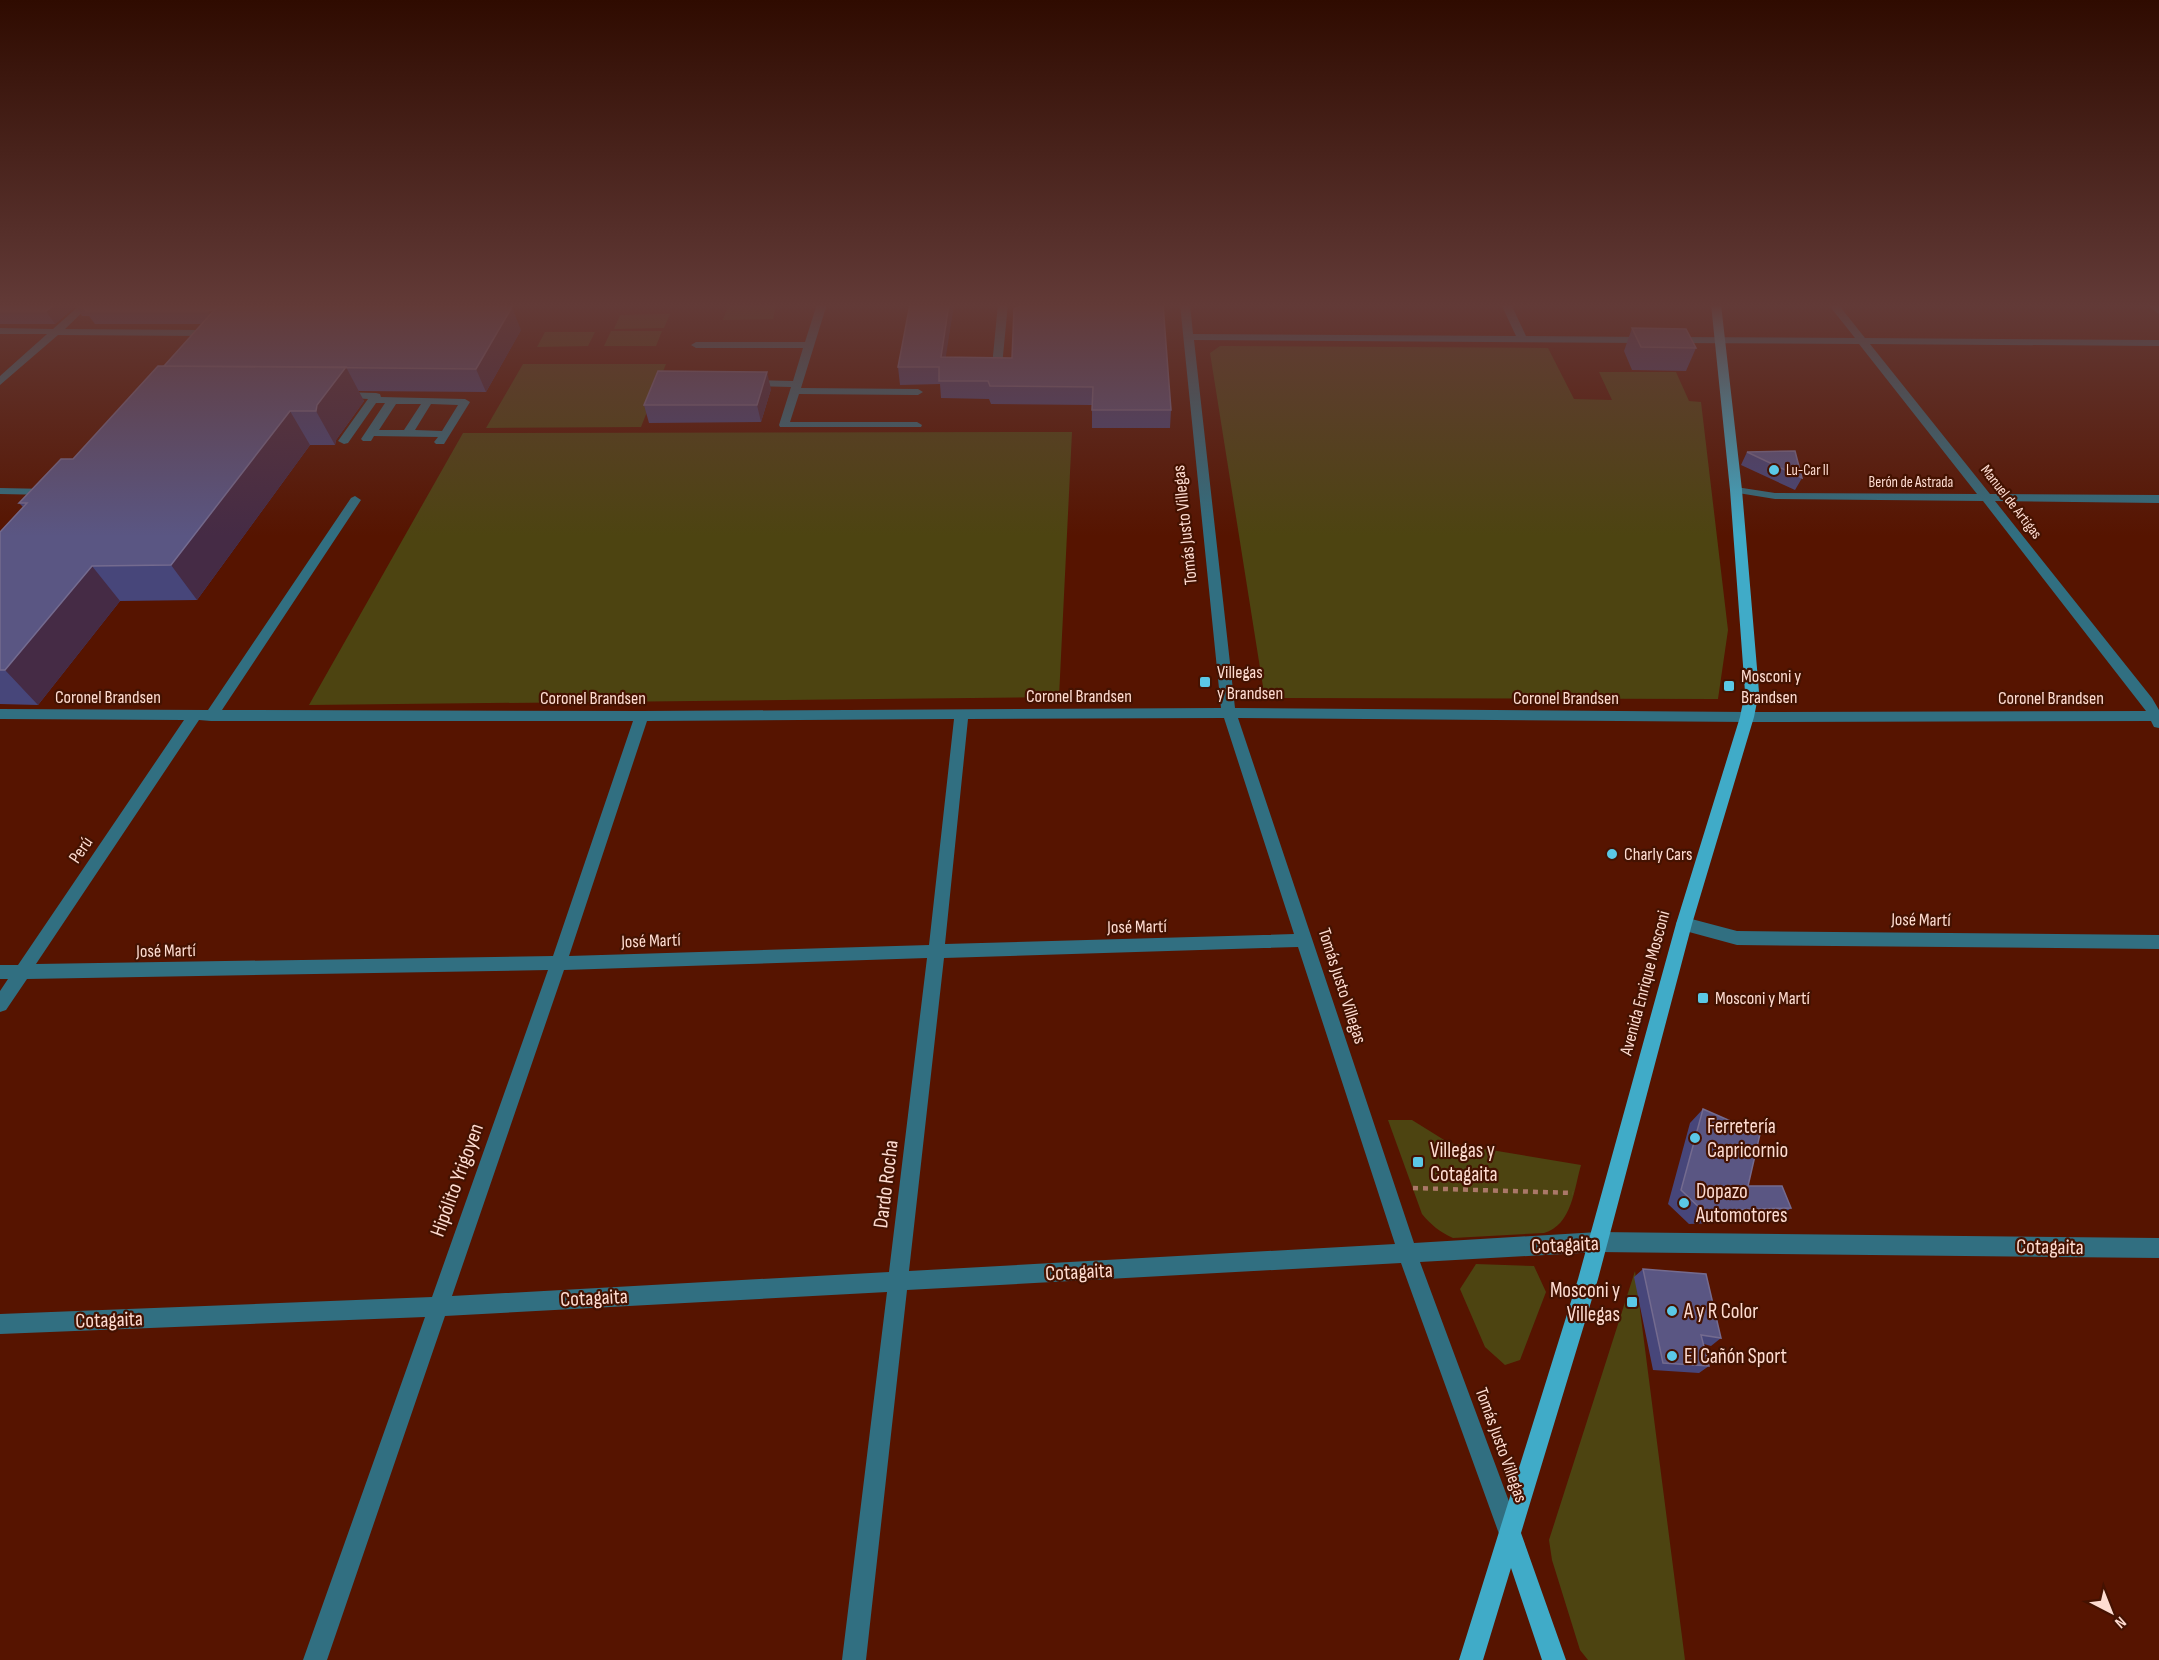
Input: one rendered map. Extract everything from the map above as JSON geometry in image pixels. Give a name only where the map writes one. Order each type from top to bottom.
[{"type":"main road","name":"Avenida Enrique Mosconi","points":[[1471,1660],[1598,1242],[1684,924],[1747,717],[1752,692],[1752,665],[1724,381]]},
{"type":"main road","name":"Tomás Justo Villegas","points":[[1509,1531],[1554,1660]]},
{"type":"street","points":[[798,381],[784,425],[917,425]]},
{"type":"street","name":"Tomás Justo Villegas","points":[[1194,381],[1229,713],[1408,1254],[1509,1531]]},
{"type":"street","name":"Manuel de Artigas","points":[[1894,381],[2147,701],[2158,718]]},
{"type":"street","points":[[741,383],[796,388],[918,392]]},
{"type":"street","points":[[328,395],[376,396],[344,441]]},
{"type":"street","points":[[373,400],[465,402],[443,438],[408,433],[368,438],[392,401]]},
{"type":"street","points":[[408,433],[428,401]]},
{"type":"street","name":"Berón de Astrada","points":[[1736,490],[1774,496],[2159,499]]},
{"type":"street","points":[[0,491],[60,496]]},
{"type":"street","points":[[211,716],[355,500]]},
{"type":"street","name":"Coronel Brandsen","points":[[0,714],[642,716],[1229,713],[2158,718]]},
{"type":"street","name":"Dardo Rocha","points":[[854,1660],[937,951],[962,714]]},
{"type":"street","name":"Perú","points":[[0,1005],[194,716]]},
{"type":"street","name":"Hipólito Yrigoyen","points":[[315,1660],[559,963],[642,716]]},
{"type":"street","name":"José Martí","points":[[1684,924],[1737,938],[2159,942]]},
{"type":"street","name":"José Martí","points":[[0,972],[559,963],[1241,944],[1303,940]]},
{"type":"street","name":"Cotagaita","points":[[0,1324],[437,1307],[1598,1242],[2159,1248]]},
{"type":"path","points":[[1413,1188],[1573,1193]]},
{"type":"shaded area","points":[[513,381],[659,381],[641,427],[486,428]]},
{"type":"shaded area","points":[[1215,381],[1565,381],[1574,399],[1612,400],[1603,381],[1680,381],[1689,401],[1701,402],[1728,630],[1718,699],[1277,698],[1264,693]]},
{"type":"shaded area","points":[[1072,432],[1059,697],[309,705],[463,433]]},
{"type":"shaded area","points":[[1388,1120],[1412,1120],[1449,1143],[1581,1165],[1574,1195],[1566,1214],[1553,1229],[1544,1233],[1453,1238],[1448,1236],[1422,1214]]},
{"type":"shaded area","points":[[1476,1264],[1534,1266],[1546,1292],[1520,1360],[1505,1365],[1485,1347],[1460,1289]]},
{"type":"shaded area","points":[[1635,1271],[1685,1660],[1588,1660],[1580,1650],[1552,1560],[1549,1540]]},
{"type":"building","points":[[144,381],[335,381],[317,405],[316,411],[290,411],[171,565],[92,566],[5,670],[0,670],[0,532],[27,503],[19,503],[61,459],[73,459]]},
{"type":"building","points":[[654,381],[764,381],[757,405],[644,405]]},
{"type":"building","points":[[988,381],[1169,381],[1171,410],[1092,410],[1093,387],[990,386]]},
{"type":"building","points":[[1795,451],[1802,478],[1747,452]]},
{"type":"building","points":[[1703,1109],[1760,1134],[1748,1186],[1782,1186],[1791,1208],[1703,1211],[1681,1190]]},
{"type":"building","points":[[1643,1269],[1706,1274],[1721,1338],[1701,1335],[1709,1366],[1663,1363]]},
{"type":"place","name":"Lu-Car II","points":[[1774,470]]},
{"type":"place","name":"Villegas y Brandsen","points":[[1205,682]]},
{"type":"place","name":"Mosconi y Brandsen","points":[[1729,686]]},
{"type":"place","name":"Charly Cars","points":[[1612,854]]},
{"type":"place","name":"Mosconi y Martí","points":[[1703,998]]},
{"type":"place","name":"Ferretería Capricornio","points":[[1695,1138]]},
{"type":"place","name":"Villegas y Cotagaita","points":[[1418,1162]]},
{"type":"place","name":"Dopazo Automotores","points":[[1684,1203]]},
{"type":"place","name":"Mosconi y Villegas","points":[[1632,1302]]},
{"type":"place","name":"A y R Color","points":[[1672,1311]]},
{"type":"place","name":"El Cañón Sport","points":[[1672,1356]]}]
